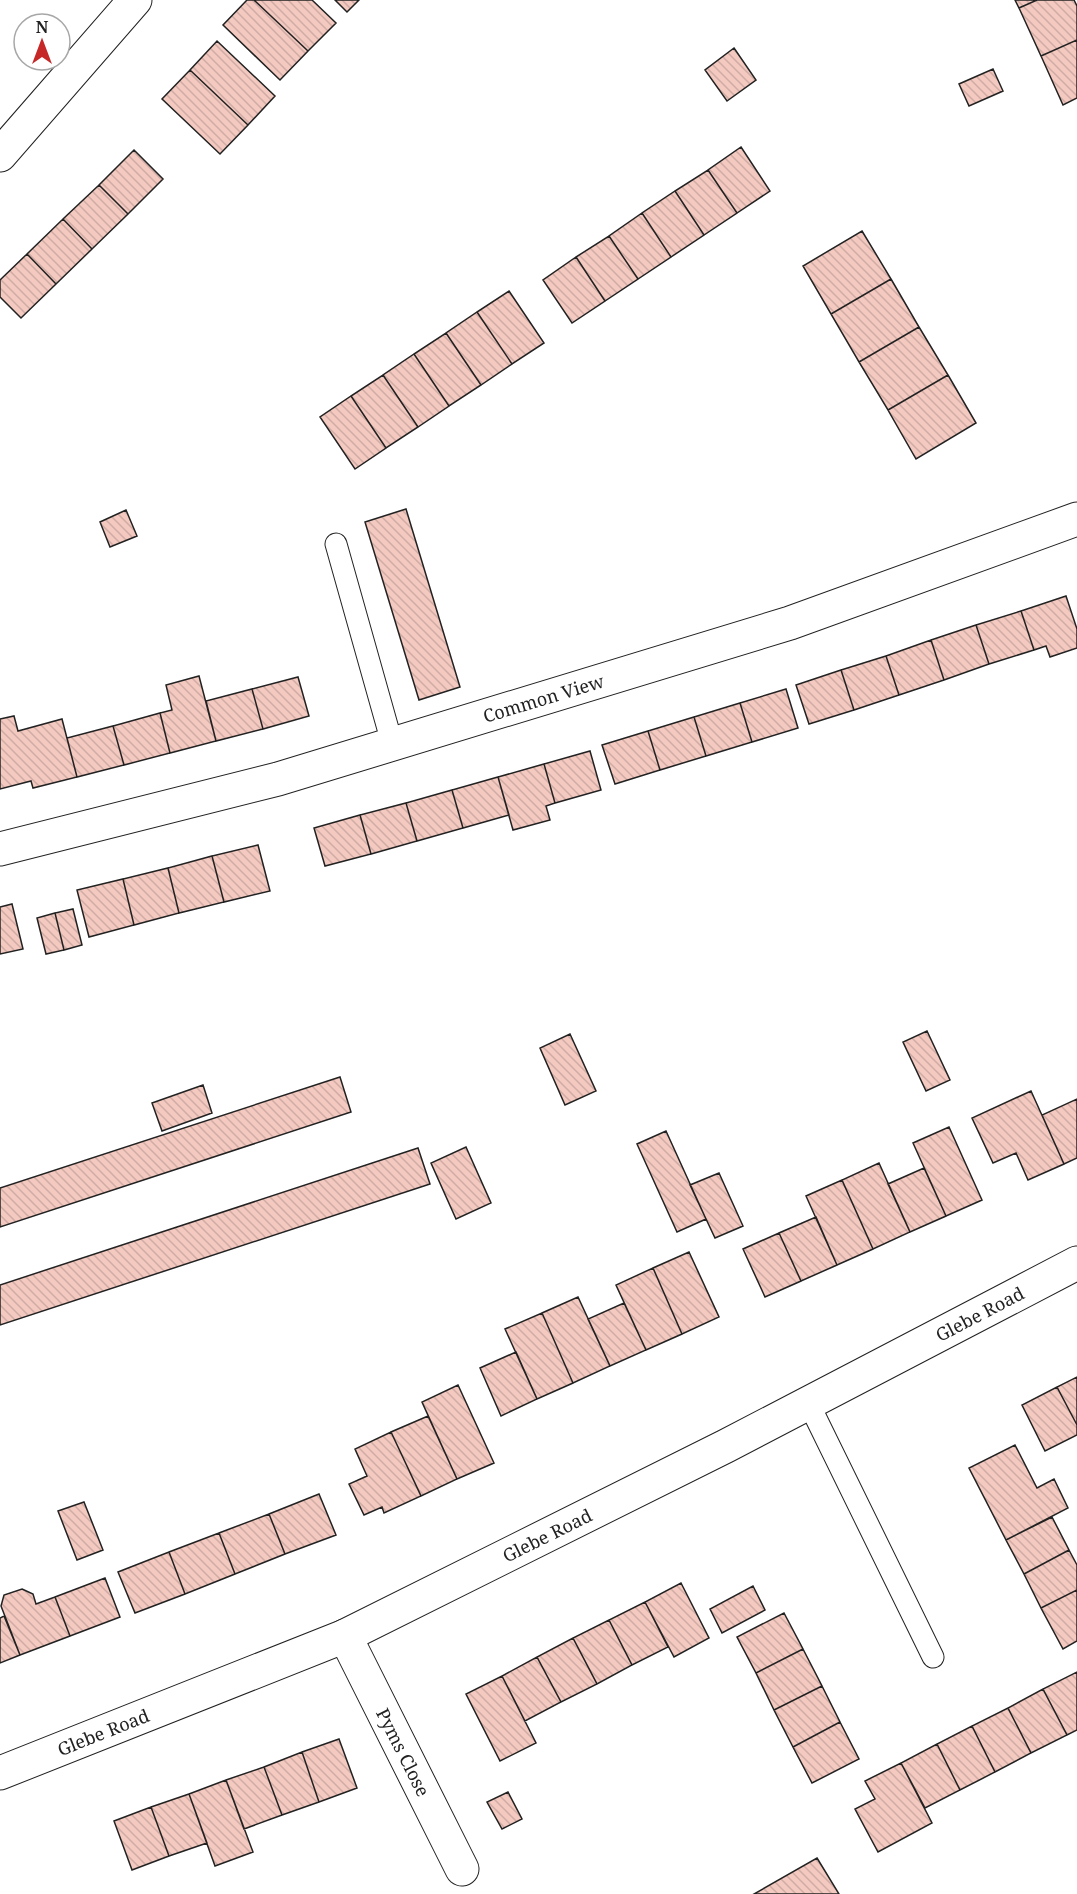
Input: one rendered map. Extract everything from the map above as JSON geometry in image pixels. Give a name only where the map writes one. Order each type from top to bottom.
[{"type":"street","points":[[0,155],[135,0]]},
{"type":"street","name":"Common View","points":[[0,849],[278,779],[789,623],[1077,519]]},
{"type":"street","name":"Glebe Road","points":[[0,1773],[345,1636],[809,1404],[1077,1263]]},
{"type":"street","name":"Pyms Close","points":[[345,1636],[462,1869]]},
{"type":"lane","points":[[336,544],[392,743]]},
{"type":"lane","points":[[809,1404],[933,1657]]},
{"type":"building","points":[[247,0],[254,0],[308,51],[280,80],[223,25]]},
{"type":"building","points":[[254,0],[312,0],[336,23],[308,51]]},
{"type":"building","points":[[335,0],[359,0],[347,12]]},
{"type":"building","points":[[1015,0],[1037,0],[1019,8]]},
{"type":"building","points":[[1037,0],[1074,0],[1077,6],[1077,40],[1041,56],[1019,8]]},
{"type":"building","points":[[1077,40],[1077,98],[1063,105],[1041,56]]},
{"type":"building","points":[[217,41],[275,96],[248,125],[190,70]]},
{"type":"building","points":[[734,48],[756,80],[727,101],[705,70]]},
{"type":"building","points":[[993,69],[1003,91],[969,106],[959,84]]},
{"type":"building","points":[[190,70],[248,125],[220,154],[162,99]]},
{"type":"building","points":[[741,147],[770,191],[737,213],[708,170]]},
{"type":"building","points":[[134,150],[163,179],[128,214],[99,185]]},
{"type":"building","points":[[708,170],[737,213],[704,235],[675,191]]},
{"type":"building","points":[[99,185],[128,214],[92,249],[63,219]]},
{"type":"building","points":[[675,191],[704,235],[671,257],[642,213]]},
{"type":"building","points":[[642,213],[671,257],[638,279],[609,236]]},
{"type":"building","points":[[63,219],[92,249],[56,284],[27,254]]},
{"type":"building","points":[[862,231],[891,279],[831,314],[803,266]]},
{"type":"building","points":[[609,236],[638,279],[605,301],[576,257]]},
{"type":"building","points":[[27,254],[56,284],[21,318],[0,297],[0,280]]},
{"type":"building","points":[[576,257],[605,301],[572,323],[543,280]]},
{"type":"building","points":[[891,279],[919,327],[859,362],[831,314]]},
{"type":"building","points":[[509,291],[544,343],[512,364],[477,312]]},
{"type":"building","points":[[477,312],[512,364],[481,385],[446,333]]},
{"type":"building","points":[[919,327],[948,375],[888,410],[859,362]]},
{"type":"building","points":[[446,333],[481,385],[449,406],[414,354]]},
{"type":"building","points":[[414,354],[449,406],[418,427],[383,375]]},
{"type":"building","points":[[383,375],[418,427],[386,448],[351,396]]},
{"type":"building","points":[[948,375],[976,423],[916,459],[888,410]]},
{"type":"building","points":[[351,396],[386,448],[355,469],[320,417]]},
{"type":"building","points":[[406,509],[460,687],[419,700],[365,522]]},
{"type":"building","points":[[126,510],[137,536],[110,547],[100,522]]},
{"type":"building","points":[[1066,596],[1077,629],[1077,648],[1050,657],[1046,646],[1034,650],[1021,611]]},
{"type":"building","points":[[1021,611],[1034,650],[989,664],[976,625]]},
{"type":"building","points":[[976,625],[989,664],[944,680],[931,640]]},
{"type":"building","points":[[931,640],[944,680],[899,695],[886,656]]},
{"type":"building","points":[[886,656],[899,695],[854,710],[841,670]]},
{"type":"building","points":[[841,670],[854,710],[809,724],[796,685]]},
{"type":"building","points":[[199,676],[216,741],[170,753],[160,713],[172,710],[166,685]]},
{"type":"building","points":[[298,677],[309,716],[263,729],[252,689]]},
{"type":"building","points":[[252,689],[263,729],[216,741],[206,701]]},
{"type":"building","points":[[786,689],[798,728],[752,742],[740,703]]},
{"type":"building","points":[[740,703],[752,742],[706,756],[694,717]]},
{"type":"building","points":[[160,713],[170,753],[124,765],[113,726]]},
{"type":"building","points":[[14,716],[18,731],[62,719],[77,777],[33,788],[31,781],[0,789],[0,719]]},
{"type":"building","points":[[694,717],[706,756],[660,770],[648,731]]},
{"type":"building","points":[[113,726],[124,765],[77,777],[67,738]]},
{"type":"building","points":[[648,731],[660,770],[615,784],[602,745]]},
{"type":"building","points":[[590,751],[601,790],[555,803],[544,764]]},
{"type":"building","points":[[544,764],[555,803],[546,806],[550,820],[513,830],[498,777]]},
{"type":"building","points":[[498,777],[509,815],[463,828],[452,790]]},
{"type":"building","points":[[452,790],[463,828],[417,841],[406,803]]},
{"type":"building","points":[[406,803],[417,841],[371,854],[360,815]]},
{"type":"building","points":[[360,815],[371,854],[325,866],[314,828]]},
{"type":"building","points":[[258,845],[270,891],[224,902],[212,856]]},
{"type":"building","points":[[212,856],[224,902],[179,913],[168,868]]},
{"type":"building","points":[[168,868],[179,913],[134,925],[123,879]]},
{"type":"building","points":[[123,879],[134,925],[89,937],[77,890]]},
{"type":"building","points":[[12,904],[23,949],[0,954],[0,907]]},
{"type":"building","points":[[73,909],[82,945],[64,950],[55,913]]},
{"type":"building","points":[[55,913],[64,950],[46,954],[37,918]]},
{"type":"building","points":[[927,1031],[950,1080],[926,1091],[903,1042]]},
{"type":"building","points":[[570,1034],[596,1091],[565,1105],[540,1048]]},
{"type":"building","points":[[340,1077],[351,1112],[0,1227],[0,1188]]},
{"type":"building","points":[[203,1085],[212,1113],[162,1131],[152,1103]]},
{"type":"building","points":[[1031,1091],[1064,1164],[1028,1180],[1016,1153],[993,1163],[972,1118]]},
{"type":"building","points":[[1077,1099],[1077,1158],[1064,1164],[1042,1115]]},
{"type":"building","points":[[949,1127],[982,1200],[946,1216],[913,1143]]},
{"type":"building","points":[[666,1131],[706,1219],[677,1232],[637,1144]]},
{"type":"building","points":[[466,1147],[491,1203],[456,1219],[431,1163]]},
{"type":"building","points":[[418,1148],[430,1184],[0,1325],[0,1285]]},
{"type":"building","points":[[879,1163],[910,1232],[873,1249],[842,1180]]},
{"type":"building","points":[[924,1168],[946,1216],[910,1232],[888,1184]]},
{"type":"building","points":[[719,1173],[743,1226],[715,1238],[690,1185]]},
{"type":"building","points":[[842,1180],[873,1249],[837,1265],[806,1196]]},
{"type":"building","points":[[816,1217],[837,1265],[801,1281],[779,1233]]},
{"type":"building","points":[[779,1233],[801,1281],[765,1297],[743,1249]]},
{"type":"building","points":[[689,1252],[719,1317],[682,1334],[653,1268]]},
{"type":"building","points":[[653,1268],[682,1334],[646,1350],[616,1285]]},
{"type":"building","points":[[578,1297],[610,1366],[573,1383],[542,1313]]},
{"type":"building","points":[[624,1303],[646,1350],[610,1366],[588,1319]]},
{"type":"building","points":[[542,1313],[573,1383],[537,1399],[505,1329]]},
{"type":"building","points":[[516,1352],[537,1399],[501,1416],[480,1368]]},
{"type":"building","points":[[1077,1377],[1077,1425],[1057,1387]]},
{"type":"building","points":[[458,1385],[494,1463],[457,1479],[422,1402]]},
{"type":"building","points":[[1057,1387],[1077,1425],[1077,1435],[1045,1451],[1022,1405]]},
{"type":"building","points":[[428,1416],[457,1479],[421,1496],[391,1432]]},
{"type":"building","points":[[391,1432],[421,1496],[384,1513],[382,1507],[364,1515],[349,1484],[367,1476],[355,1449]]},
{"type":"building","points":[[1015,1445],[1037,1488],[1054,1479],[1068,1508],[1006,1540],[969,1468]]},
{"type":"building","points":[[319,1494],[336,1535],[285,1554],[269,1514]]},
{"type":"building","points":[[84,1502],[103,1550],[77,1560],[58,1511]]},
{"type":"building","points":[[269,1514],[285,1554],[235,1574],[219,1533]]},
{"type":"building","points":[[1052,1517],[1069,1550],[1024,1574],[1006,1540]]},
{"type":"building","points":[[219,1533],[235,1574],[185,1594],[169,1552]]},
{"type":"building","points":[[1069,1550],[1077,1565],[1077,1590],[1041,1608],[1024,1574]]},
{"type":"building","points":[[169,1552],[185,1594],[135,1613],[118,1572]]},
{"type":"building","points":[[105,1578],[120,1617],[70,1636],[55,1597]]},
{"type":"building","points":[[681,1583],[709,1638],[674,1657],[645,1602]]},
{"type":"building","points":[[753,1586],[765,1610],[722,1633],[710,1609]]},
{"type":"building","points":[[22,1589],[33,1594],[36,1604],[55,1597],[70,1636],[20,1655],[1,1606],[4,1595]]},
{"type":"building","points":[[1077,1590],[1077,1641],[1063,1649],[1041,1608]]},
{"type":"building","points":[[645,1602],[668,1647],[632,1665],[609,1620]]},
{"type":"building","points":[[784,1613],[803,1649],[756,1673],[737,1637]]},
{"type":"building","points":[[4,1616],[20,1655],[0,1663],[0,1618]]},
{"type":"building","points":[[609,1620],[632,1665],[597,1684],[573,1638]]},
{"type":"building","points":[[573,1638],[597,1684],[561,1702],[537,1657]]},
{"type":"building","points":[[803,1649],[822,1686],[774,1710],[756,1673]]},
{"type":"building","points":[[537,1657],[561,1702],[525,1721],[502,1676]]},
{"type":"building","points":[[1077,1672],[1077,1730],[1067,1735],[1043,1689]]},
{"type":"building","points":[[502,1676],[536,1743],[500,1761],[466,1694]]},
{"type":"building","points":[[822,1686],[840,1722],[793,1747],[774,1710]]},
{"type":"building","points":[[1043,1689],[1067,1735],[1031,1753],[1008,1708]]},
{"type":"building","points":[[1008,1708],[1031,1753],[995,1772],[972,1726]]},
{"type":"building","points":[[840,1722],[859,1759],[812,1783],[793,1747]]},
{"type":"building","points":[[972,1726],[995,1772],[960,1790],[937,1744]]},
{"type":"building","points":[[339,1739],[357,1788],[319,1802],[302,1752]]},
{"type":"building","points":[[937,1744],[960,1790],[925,1808],[901,1763]]},
{"type":"building","points":[[302,1752],[319,1802],[282,1815],[264,1767]]},
{"type":"building","points":[[901,1763],[932,1823],[878,1852],[855,1809],[875,1799],[865,1781]]},
{"type":"building","points":[[264,1767],[282,1815],[244,1829],[226,1780]]},
{"type":"building","points":[[226,1780],[253,1852],[215,1866],[189,1794]]},
{"type":"building","points":[[508,1792],[522,1819],[502,1829],[487,1802]]},
{"type":"building","points":[[189,1794],[207,1843],[169,1856],[151,1807]]},
{"type":"building","points":[[151,1807],[169,1856],[132,1870],[114,1821]]},
{"type":"building","points":[[817,1858],[839,1894],[754,1894]]}]
